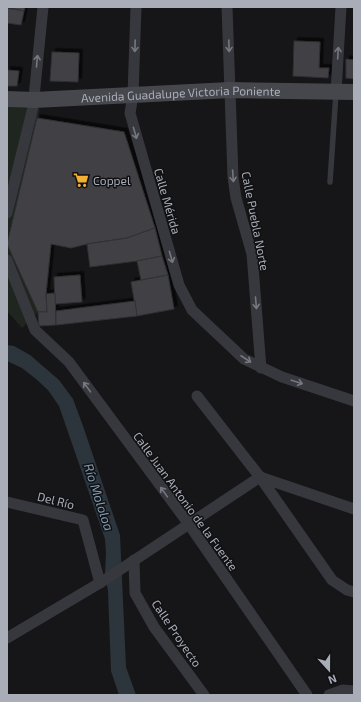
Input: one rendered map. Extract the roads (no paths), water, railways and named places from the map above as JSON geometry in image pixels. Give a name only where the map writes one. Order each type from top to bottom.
[{"type":"main road","name":"Avenida Guadalupe Victoria Poniente","points":[[7,99],[34,100],[230,90],[354,92]]},
{"type":"street","points":[[7,213],[34,100],[43,7]]},
{"type":"street","name":"Calle Mérida","points":[[136,7],[133,95],[130,113],[179,285],[192,310],[244,359],[282,377],[354,401]]},
{"type":"street","name":"Calle Puebla Norte","points":[[227,7],[233,177],[236,198],[252,254],[261,368]]},
{"type":"street","points":[[336,92],[341,7]]},
{"type":"street","name":"Calle Juan Antonio de la Fuente","points":[[7,260],[35,330],[69,362],[188,524],[307,695]]},
{"type":"street","points":[[197,396],[260,478],[332,580],[347,590],[354,592]]},
{"type":"street","points":[[7,638],[101,582],[260,478]]},
{"type":"street","points":[[260,478],[354,509]]},
{"type":"street","name":"Del Río","points":[[7,502],[83,520],[101,582]]},
{"type":"street","name":"Calle Proyecto","points":[[131,561],[135,593],[154,627],[204,695]]},
{"type":"street","points":[[329,695],[343,690],[354,691]]},
{"type":"lane","points":[[330,182],[336,92]]},
{"type":"water","name":"Río Mololoa","points":[[7,345],[14,346],[30,355],[59,380],[73,399],[83,426],[120,535],[126,667],[136,695],[119,695],[111,671],[108,591],[105,573],[105,539],[59,406],[48,390],[36,379],[22,368],[7,361]]},
{"type":"place","name":"Coppel","points":[[81,180]]}]
